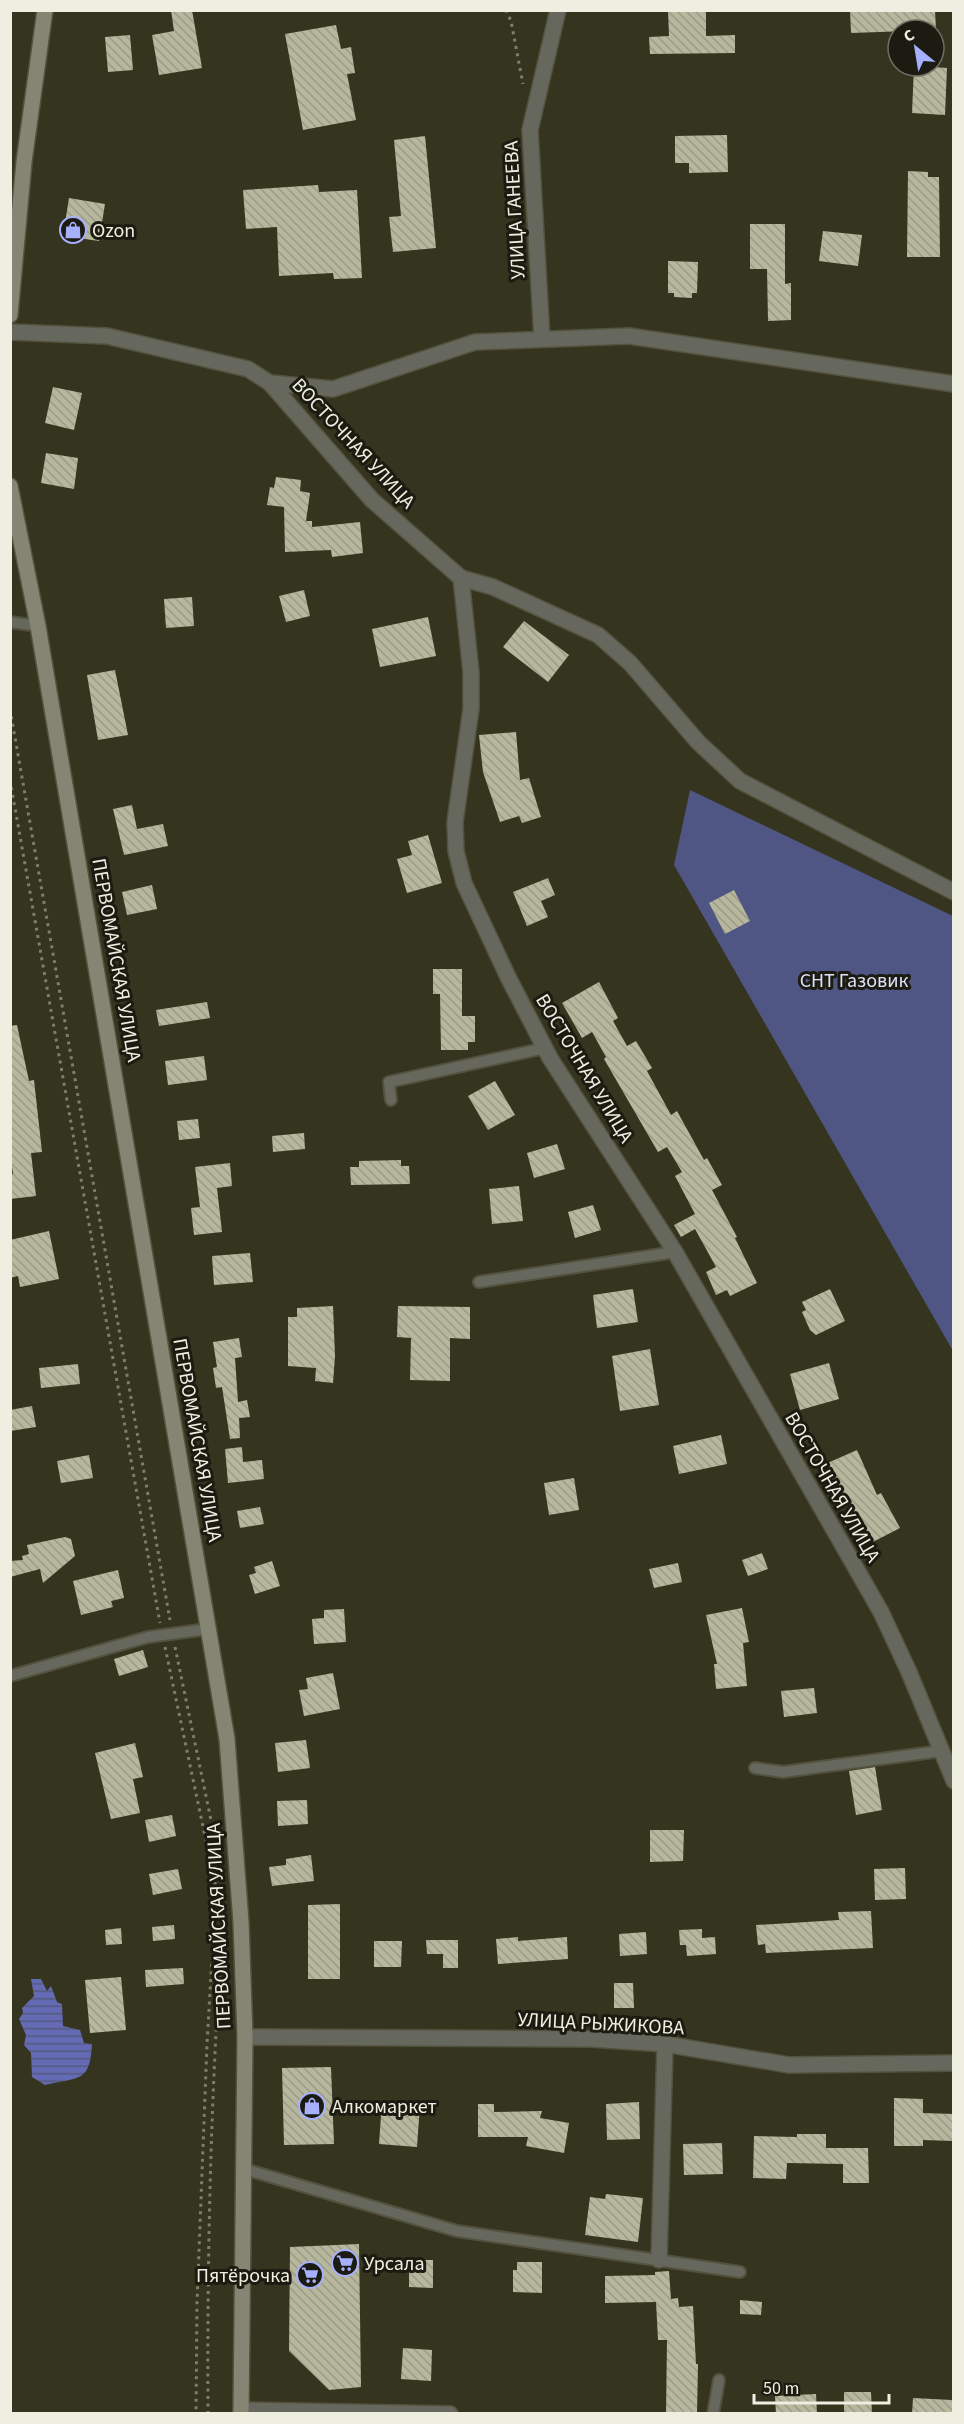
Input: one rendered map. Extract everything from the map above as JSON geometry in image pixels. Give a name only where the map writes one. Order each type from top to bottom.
[{"type":"main road","points":[[10,315],[24,162],[45,10]]},
{"type":"main road","name":"ПЕРВОМАЙСКАЯ УЛИЦА","points":[[10,486],[38,626],[227,1739],[241,1922],[245,2037],[241,2412]]},
{"type":"street","name":"УЛИЦА ГАНЕЕВА","points":[[542,339],[530,130],[558,10]]},
{"type":"street","points":[[10,332],[107,336],[248,369],[270,383],[333,389],[475,342],[629,336],[954,384]]},
{"type":"street","name":"ВОСТОЧНАЯ УЛИЦА","points":[[270,383],[372,500],[461,578],[471,672],[471,709],[455,822],[456,851],[464,883],[508,977],[545,1048],[675,1252],[881,1612],[909,1672],[954,1781]]},
{"type":"street","points":[[461,578],[493,587],[598,635],[630,663],[698,742],[740,782],[954,892]]},
{"type":"street","name":"УЛИЦА РЫЖИКОВА","points":[[245,2037],[591,2039],[665,2044],[789,2065],[954,2063]]},
{"type":"street","points":[[659,2260],[665,2044]]},
{"type":"street","points":[[241,2412],[450,2414]]},
{"type":"lane","points":[[10,622],[38,626]]},
{"type":"lane","points":[[391,1100],[390,1082],[545,1048]]},
{"type":"lane","points":[[479,1282],[675,1252]]},
{"type":"lane","points":[[10,1676],[148,1637],[208,1629]]},
{"type":"lane","points":[[755,1768],[783,1772],[941,1751]]},
{"type":"lane","points":[[244,2169],[457,2231],[740,2272]]},
{"type":"lane","points":[[713,2414],[719,2380]]},
{"type":"path","points":[[506,10],[511,21],[523,84]]},
{"type":"path","points":[[10,709],[168,1635],[218,1854]]},
{"type":"path","points":[[10,780],[216,1888],[197,2280],[196,2414]]},
{"type":"path","points":[[208,2414],[207,2321],[216,2026],[224,1911]]},
{"type":"green space","name":"СНТ Газовик","points":[[690,790],[953,916],[953,1351],[674,865]]},
{"type":"shaded area","points":[[31,1979],[41,1979],[47,1991],[51,1986],[57,2002],[62,2004],[63,2026],[80,2030],[84,2043],[92,2044],[89,2066],[85,2072],[74,2079],[45,2085],[32,2077],[31,2053],[24,2045],[26,2035],[19,2019],[23,2013],[22,2008],[34,1996]]},
{"type":"building","points":[[171,10],[192,10],[202,68],[159,75],[152,35],[174,31]]},
{"type":"building","points":[[668,10],[706,10],[706,36],[735,35],[735,53],[650,54],[649,37],[669,36]]},
{"type":"building","points":[[850,10],[935,10],[935,18],[886,18],[886,32],[851,33]]},
{"type":"building","points":[[336,25],[341,49],[351,47],[355,73],[347,74],[356,120],[303,130],[285,34]]},
{"type":"building","points":[[130,35],[133,70],[108,72],[105,37]]},
{"type":"building","points":[[947,68],[945,115],[912,113],[914,78],[946,78]]},
{"type":"building","points":[[727,135],[728,172],[689,173],[689,163],[675,163],[675,136]]},
{"type":"building","points":[[425,136],[436,248],[393,252],[389,217],[401,216],[394,140]]},
{"type":"building","points":[[908,171],[928,172],[928,177],[939,177],[940,257],[907,257]]},
{"type":"building","points":[[318,185],[319,192],[357,190],[362,278],[334,279],[333,273],[279,276],[277,227],[246,229],[243,190]]},
{"type":"building","points":[[69,198],[105,204],[99,241],[63,236]]},
{"type":"building","points":[[750,224],[785,224],[785,284],[791,283],[791,320],[768,321],[767,269],[750,269]]},
{"type":"building","points":[[823,231],[862,235],[858,266],[819,261]]},
{"type":"building","points":[[668,261],[698,262],[697,293],[692,293],[692,298],[674,297],[674,293],[668,293]]},
{"type":"building","points":[[53,387],[82,393],[74,430],[45,423]]},
{"type":"building","points":[[46,453],[78,458],[74,489],[41,483]]},
{"type":"building","points":[[276,477],[301,480],[300,491],[310,493],[306,521],[312,521],[312,527],[360,522],[363,553],[332,557],[331,550],[285,552],[284,507],[267,505],[270,487],[274,488]]},
{"type":"building","points":[[304,590],[310,616],[286,622],[279,596]]},
{"type":"building","points":[[192,597],[194,626],[166,628],[164,599]]},
{"type":"building","points":[[428,617],[436,656],[380,667],[372,629]]},
{"type":"building","points":[[524,621],[569,655],[548,682],[503,647]]},
{"type":"building","points":[[115,670],[128,735],[98,740],[87,675]]},
{"type":"building","points":[[516,732],[520,780],[529,778],[541,817],[522,823],[519,816],[500,822],[483,772],[479,735]]},
{"type":"building","points":[[132,805],[137,829],[163,824],[168,846],[124,855],[113,809]]},
{"type":"building","points":[[428,835],[442,883],[407,893],[397,859],[412,855],[408,841]]},
{"type":"building","points":[[548,878],[555,895],[541,901],[548,917],[527,926],[513,892]]},
{"type":"building","points":[[152,885],[157,909],[127,915],[122,892]]},
{"type":"building","points":[[734,890],[750,921],[725,934],[709,903]]},
{"type":"building","points":[[433,969],[462,969],[462,1016],[475,1016],[475,1042],[468,1042],[468,1050],[441,1050],[440,994],[433,994]]},
{"type":"building","points":[[599,982],[618,1018],[613,1021],[627,1046],[636,1041],[652,1068],[647,1071],[671,1115],[677,1111],[704,1160],[707,1158],[722,1185],[712,1190],[737,1237],[735,1238],[757,1283],[730,1296],[727,1290],[716,1295],[706,1272],[716,1267],[695,1229],[681,1237],[674,1225],[695,1214],[675,1176],[682,1172],[667,1147],[658,1152],[604,1059],[606,1057],[592,1032],[582,1038],[562,1003]]},
{"type":"building","points":[[207,1002],[210,1018],[159,1026],[156,1010]]},
{"type":"building","points":[[17,1025],[29,1081],[34,1080],[42,1152],[31,1153],[36,1196],[10,1199],[10,1174],[13,1174],[10,1150],[10,1026]]},
{"type":"building","points":[[204,1056],[207,1080],[168,1085],[165,1061]]},
{"type":"building","points":[[495,1081],[515,1115],[488,1130],[468,1096]]},
{"type":"building","points":[[198,1119],[200,1138],[179,1140],[177,1121]]},
{"type":"building","points":[[304,1133],[305,1149],[273,1152],[272,1136]]},
{"type":"building","points":[[557,1144],[565,1169],[534,1178],[527,1153]]},
{"type":"building","points":[[401,1160],[401,1166],[409,1166],[410,1184],[351,1185],[350,1167],[359,1167],[359,1161]]},
{"type":"building","points":[[230,1163],[232,1186],[217,1188],[222,1232],[194,1235],[191,1208],[200,1207],[195,1167]]},
{"type":"building","points":[[519,1186],[523,1221],[492,1224],[489,1189]]},
{"type":"building","points":[[593,1205],[601,1230],[575,1238],[568,1212]]},
{"type":"building","points":[[49,1231],[59,1279],[20,1287],[18,1276],[10,1278],[10,1240]]},
{"type":"building","points":[[250,1253],[253,1282],[214,1285],[212,1256]]},
{"type":"building","points":[[633,1289],[638,1322],[597,1328],[593,1295]]},
{"type":"building","points":[[830,1289],[845,1321],[816,1335],[810,1330],[802,1312],[806,1310],[802,1302]]},
{"type":"building","points":[[333,1306],[335,1356],[333,1383],[315,1381],[316,1368],[288,1366],[288,1317],[297,1317],[297,1308]]},
{"type":"building","points":[[398,1306],[470,1307],[470,1339],[450,1338],[450,1381],[410,1380],[411,1338],[397,1337]]},
{"type":"building","points":[[239,1338],[242,1357],[235,1358],[238,1402],[247,1400],[250,1417],[239,1418],[240,1438],[230,1439],[222,1387],[216,1388],[213,1368],[217,1367],[213,1342]]},
{"type":"building","points":[[650,1349],[659,1405],[620,1411],[612,1356]]},
{"type":"building","points":[[829,1363],[839,1399],[800,1410],[790,1374]]},
{"type":"building","points":[[78,1364],[80,1384],[41,1388],[39,1368]]},
{"type":"building","points":[[32,1406],[36,1427],[10,1431],[10,1410]]},
{"type":"building","points":[[721,1435],[727,1464],[679,1474],[673,1446]]},
{"type":"building","points":[[242,1447],[243,1462],[262,1460],[264,1479],[228,1483],[225,1449]]},
{"type":"building","points":[[857,1450],[877,1495],[881,1493],[900,1528],[869,1544],[845,1497],[838,1500],[823,1465]]},
{"type":"building","points":[[89,1455],[93,1478],[61,1483],[57,1461]]},
{"type":"building","points":[[574,1478],[579,1510],[549,1515],[544,1483]]},
{"type":"building","points":[[260,1507],[264,1524],[240,1528],[237,1511]]},
{"type":"building","points":[[65,1537],[71,1539],[75,1556],[43,1583],[40,1569],[10,1577],[10,1561],[23,1560],[22,1556],[29,1554],[27,1545]]},
{"type":"building","points":[[762,1553],[768,1569],[748,1576],[742,1560]]},
{"type":"building","points":[[272,1561],[280,1586],[255,1594],[249,1575],[256,1573],[254,1567]]},
{"type":"building","points":[[678,1563],[682,1582],[654,1588],[649,1569]]},
{"type":"building","points":[[118,1570],[124,1598],[111,1601],[113,1607],[81,1615],[73,1581]]},
{"type":"building","points":[[742,1608],[749,1642],[743,1643],[747,1686],[716,1689],[714,1664],[717,1664],[706,1615]]},
{"type":"building","points":[[344,1609],[346,1642],[314,1644],[312,1619],[324,1618],[324,1610]]},
{"type":"building","points":[[143,1650],[148,1667],[119,1676],[114,1659]]},
{"type":"building","points":[[333,1673],[340,1709],[304,1716],[299,1690],[308,1689],[306,1678]]},
{"type":"building","points":[[814,1688],[817,1713],[784,1717],[781,1691]]},
{"type":"building","points":[[306,1740],[310,1768],[278,1772],[275,1743]]},
{"type":"building","points":[[135,1743],[143,1777],[133,1779],[140,1813],[111,1819],[95,1753]]},
{"type":"building","points":[[875,1767],[882,1810],[856,1815],[849,1771]]},
{"type":"building","points":[[307,1800],[308,1824],[278,1826],[277,1801]]},
{"type":"building","points":[[172,1815],[176,1836],[149,1842],[145,1820]]},
{"type":"building","points":[[650,1830],[684,1830],[683,1861],[650,1862]]},
{"type":"building","points":[[311,1855],[314,1881],[272,1886],[269,1867],[286,1865],[286,1859]]},
{"type":"building","points":[[905,1868],[906,1899],[875,1900],[874,1869]]},
{"type":"building","points":[[178,1869],[182,1889],[153,1895],[149,1874]]},
{"type":"building","points":[[340,1904],[340,1979],[308,1979],[308,1905]]},
{"type":"building","points":[[871,1911],[873,1948],[766,1953],[765,1944],[758,1945],[756,1925],[839,1920],[838,1912]]},
{"type":"building","points":[[174,1925],[175,1939],[153,1941],[152,1927]]},
{"type":"building","points":[[121,1928],[122,1944],[106,1945],[105,1930]]},
{"type":"building","points":[[702,1929],[702,1938],[715,1937],[716,1954],[687,1956],[686,1945],[680,1945],[679,1930]]},
{"type":"building","points":[[646,1932],[647,1954],[620,1956],[619,1934]]},
{"type":"building","points":[[518,1937],[518,1941],[567,1937],[568,1959],[498,1964],[496,1939]]},
{"type":"building","points":[[426,1940],[458,1940],[458,1968],[443,1968],[443,1954],[427,1954]]},
{"type":"building","points":[[374,1941],[402,1941],[401,1967],[374,1967]]},
{"type":"building","points":[[183,1968],[184,1984],[146,1987],[145,1970]]},
{"type":"building","points":[[121,1977],[126,2030],[90,2033],[85,1980]]},
{"type":"building","points":[[614,1983],[633,1983],[634,2008],[614,2008]]},
{"type":"building","points":[[331,2067],[334,2144],[284,2145],[282,2068]]},
{"type":"building","points":[[894,2098],[923,2099],[923,2113],[954,2114],[954,2141],[923,2140],[923,2146],[894,2146]]},
{"type":"building","points":[[382,2102],[420,2105],[417,2147],[379,2144]]},
{"type":"building","points":[[639,2102],[640,2139],[607,2140],[606,2104]]},
{"type":"building","points":[[478,2104],[494,2104],[494,2112],[542,2111],[540,2118],[569,2123],[564,2153],[526,2146],[528,2137],[478,2137]]},
{"type":"building","points":[[797,2134],[826,2134],[826,2148],[868,2148],[869,2183],[843,2183],[843,2164],[787,2163],[786,2179],[753,2178],[754,2136],[797,2137]]},
{"type":"building","points":[[722,2143],[723,2174],[684,2175],[683,2144]]},
{"type":"building","points":[[606,2194],[643,2198],[638,2242],[585,2235],[590,2197],[605,2199]]},
{"type":"building","points":[[359,2244],[361,2387],[329,2390],[289,2351],[290,2247]]},
{"type":"building","points":[[409,2260],[433,2260],[433,2288],[409,2287]]},
{"type":"building","points":[[517,2262],[542,2262],[542,2293],[513,2292],[513,2270],[517,2270]]},
{"type":"building","points":[[669,2271],[671,2299],[678,2298],[679,2307],[693,2306],[696,2364],[698,2364],[697,2414],[666,2414],[667,2340],[658,2340],[656,2302],[605,2303],[605,2276],[655,2275],[655,2272]]},
{"type":"building","points":[[740,2300],[762,2302],[761,2315],[740,2314]]},
{"type":"building","points":[[403,2348],[432,2350],[431,2381],[401,2379]]},
{"type":"building","points":[[844,2392],[871,2392],[872,2414],[844,2414]]},
{"type":"building","points":[[816,2394],[817,2414],[776,2414],[775,2396]]},
{"type":"building","points":[[913,2398],[952,2400],[952,2414],[912,2414]]},
{"type":"place","name":"Ozon","points":[[73,230]]},
{"type":"place","name":"Алкомаркет","points":[[312,2106]]},
{"type":"place","name":"Урсала","points":[[345,2263]]},
{"type":"place","name":"Пятёрочка","points":[[310,2275]]}]
